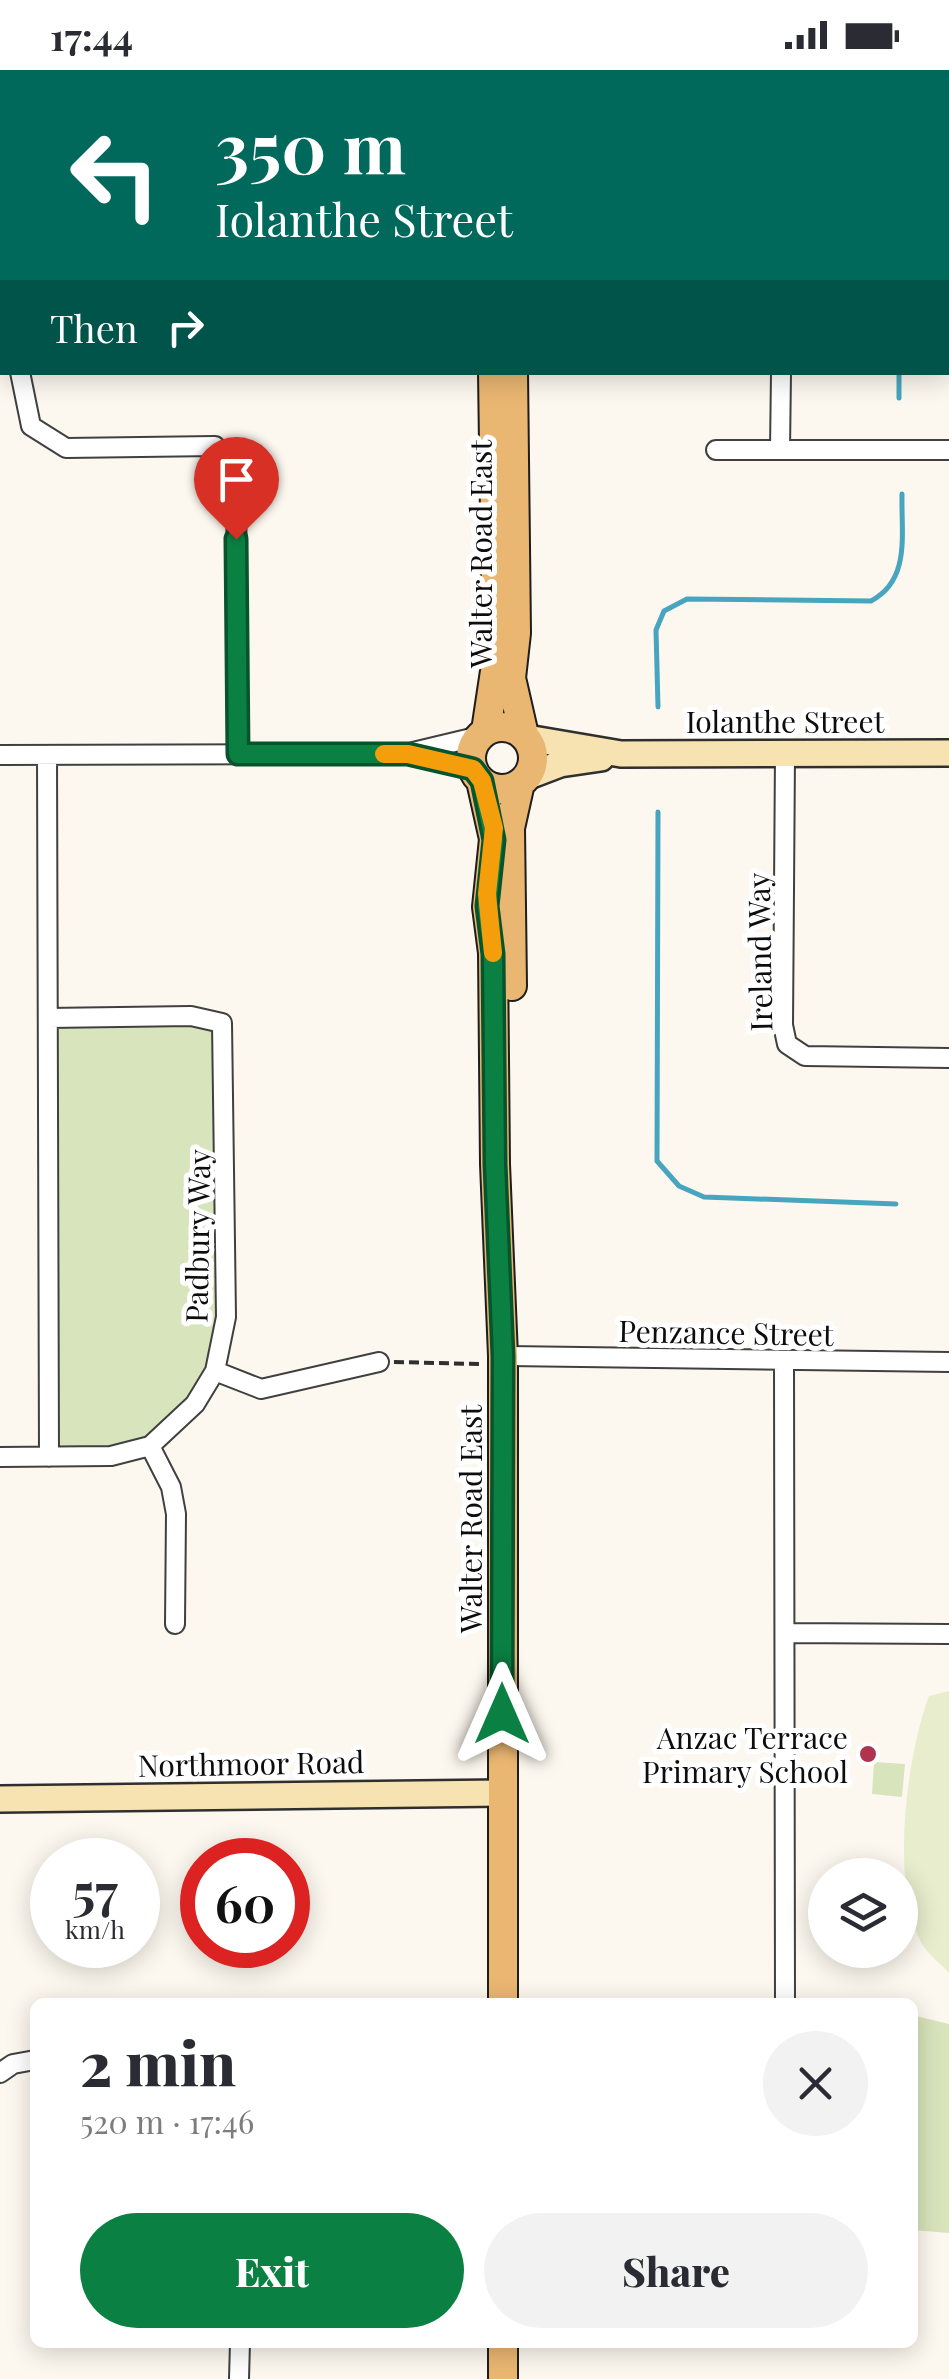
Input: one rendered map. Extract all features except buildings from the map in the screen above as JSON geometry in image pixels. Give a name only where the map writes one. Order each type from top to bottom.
[{"type":"main road","name":"Walter Road East","points":[[483,733],[498,658],[493,375]]},
{"type":"main road","name":"Walter Road East","points":[[513,375],[516,633],[512,678],[525,736]]},
{"type":"main road","points":[[509,728],[525,736],[533,759],[523,780],[500,790],[477,775],[471,752],[483,733],[509,728]]},
{"type":"main road","name":"Walter Road East","points":[[477,775],[494,840],[487,906],[493,954],[495,1164],[500,1216],[491,1360],[503,1998]]},
{"type":"main road","name":"Walter Road East","points":[[500,1216],[512,1166],[510,828],[523,780]]},
{"type":"main road","points":[[503,2348],[503,2379]]},
{"type":"street","points":[[21,375],[31,426],[66,448],[215,446],[236,467],[238,754]]},
{"type":"street","points":[[780,375],[780,450]]},
{"type":"street","points":[[716,450],[949,450]]},
{"type":"street","points":[[0,755],[408,754],[483,733]]},
{"type":"street","name":"Iolanthe Street","points":[[525,736],[621,754]]},
{"type":"street","name":"Iolanthe Street","points":[[523,780],[560,764],[621,754],[949,753]]},
{"type":"street","points":[[408,754],[477,775]]},
{"type":"street","name":"Ireland Way","points":[[785,754],[783,1025],[787,1044],[805,1056],[949,1058]]},
{"type":"street","points":[[47,755],[48,1457]]},
{"type":"street","name":"Padbury Way","points":[[48,1018],[190,1016],[222,1023],[226,1317],[215,1371],[195,1404],[150,1446]]},
{"type":"street","name":"Penzance Street","points":[[491,1360],[949,1362]]},
{"type":"street","points":[[784,1361],[785,1998]]},
{"type":"street","points":[[215,1371],[261,1389],[380,1362]]},
{"type":"street","points":[[0,1457],[111,1456],[150,1446],[170,1488],[176,1514],[176,1624]]},
{"type":"street","points":[[786,1634],[949,1634]]},
{"type":"street","name":"Northmoor Road","points":[[0,1799],[502,1793]]},
{"type":"street","points":[[0,2073],[13,2064],[30,2061]]},
{"type":"street","points":[[240,2348],[240,2379]]},
{"type":"path","points":[[380,1362],[491,1360]]},
{"type":"green space","points":[[48,1018],[222,1023],[226,1317],[215,1371],[150,1446],[49,1457]]},
{"type":"green space","points":[[949,1691],[949,1973],[922,1944],[918,1934],[918,1858],[904,1858],[908,1786],[929,1696]]},
{"type":"green space","points":[[874,1762],[905,1764],[902,1797],[872,1794]]},
{"type":"green space","points":[[918,2016],[949,2024],[949,2233],[918,2230]]},
{"type":"waterway","points":[[899,375],[899,398]]},
{"type":"waterway","points":[[658,707],[656,630],[664,611],[687,599],[871,601],[884,592],[898,568],[902,494]]},
{"type":"waterway","points":[[658,812],[657,1161],[679,1186],[704,1197],[896,1204]]},
{"type":"slow traffic","points":[[384,754],[408,754],[473,769],[482,781],[494,828],[487,894],[493,953]]},
{"type":"place","name":"Anzac Terrace Primary School","points":[[868,1754]]},
{"type":"route","points":[[236,539],[238,754],[408,754],[473,769],[482,781],[494,828],[487,906],[493,954],[495,1164],[503,1356],[502,1714]]}]
